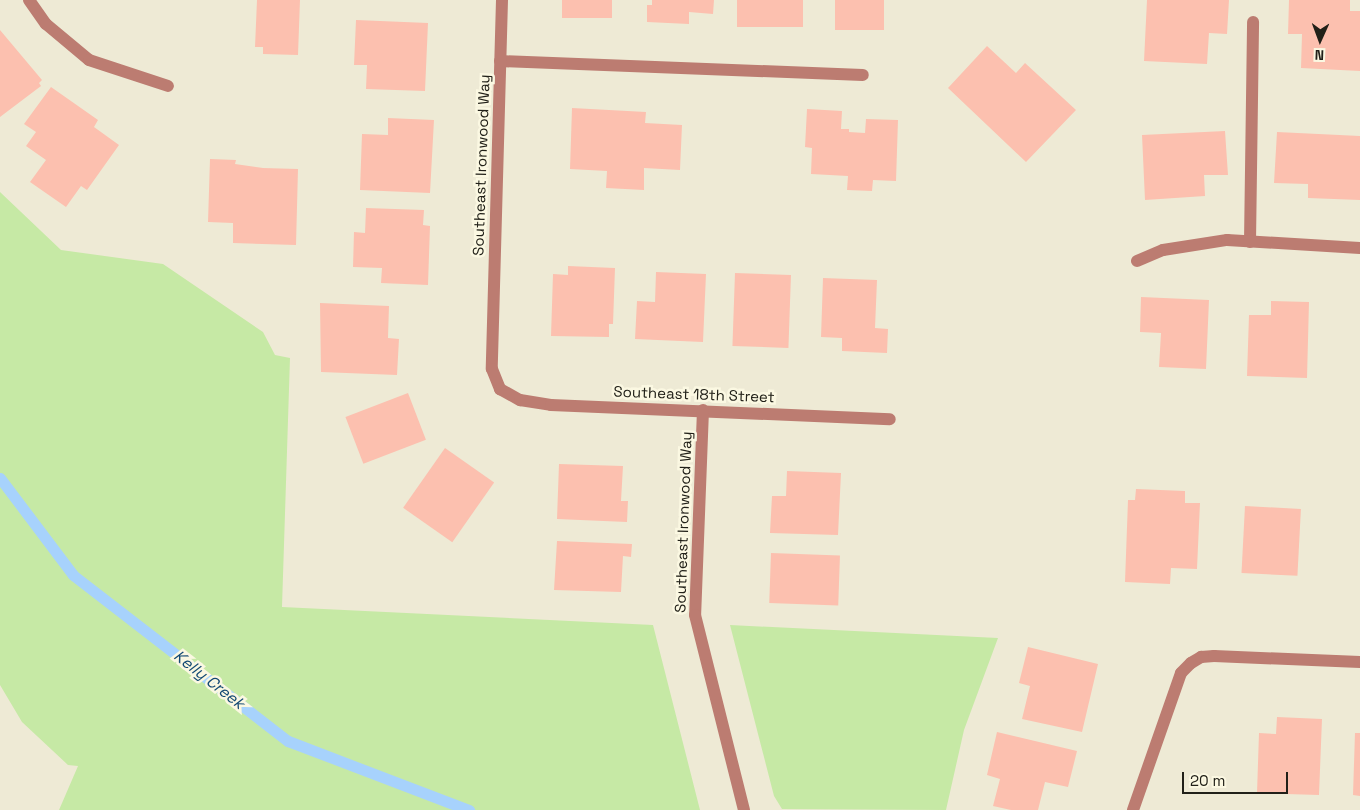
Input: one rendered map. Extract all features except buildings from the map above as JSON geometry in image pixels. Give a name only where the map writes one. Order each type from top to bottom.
[{"type":"street","points":[[29,0],[46,24],[89,60],[168,86]]},
{"type":"street","name":"Southeast Ironwood Way","points":[[500,389],[492,369],[502,0]]},
{"type":"street","points":[[1250,242],[1253,22]]},
{"type":"street","points":[[500,61],[863,75]]},
{"type":"street","points":[[1137,261],[1163,250],[1194,244],[1250,242],[1360,248]]},
{"type":"street","name":"Southeast 18th Street","points":[[500,389],[520,400],[551,404],[890,419]]},
{"type":"street","name":"Southeast Ironwood Way","points":[[703,410],[695,615],[744,810]]},
{"type":"street","points":[[1133,810],[1182,672],[1191,663],[1201,657],[1214,656],[1360,662]]},
{"type":"green space","points":[[0,192],[61,250],[163,264],[263,332],[275,355],[290,358],[282,607],[653,625],[700,810],[59,810],[78,766],[68,765],[22,722],[0,685]]},
{"type":"green space","points":[[730,625],[998,638],[964,730],[946,810],[782,809],[774,796]]},
{"type":"waterway","name":"Kelly Creek","points":[[0,478],[73,575],[288,741],[469,810]]}]
